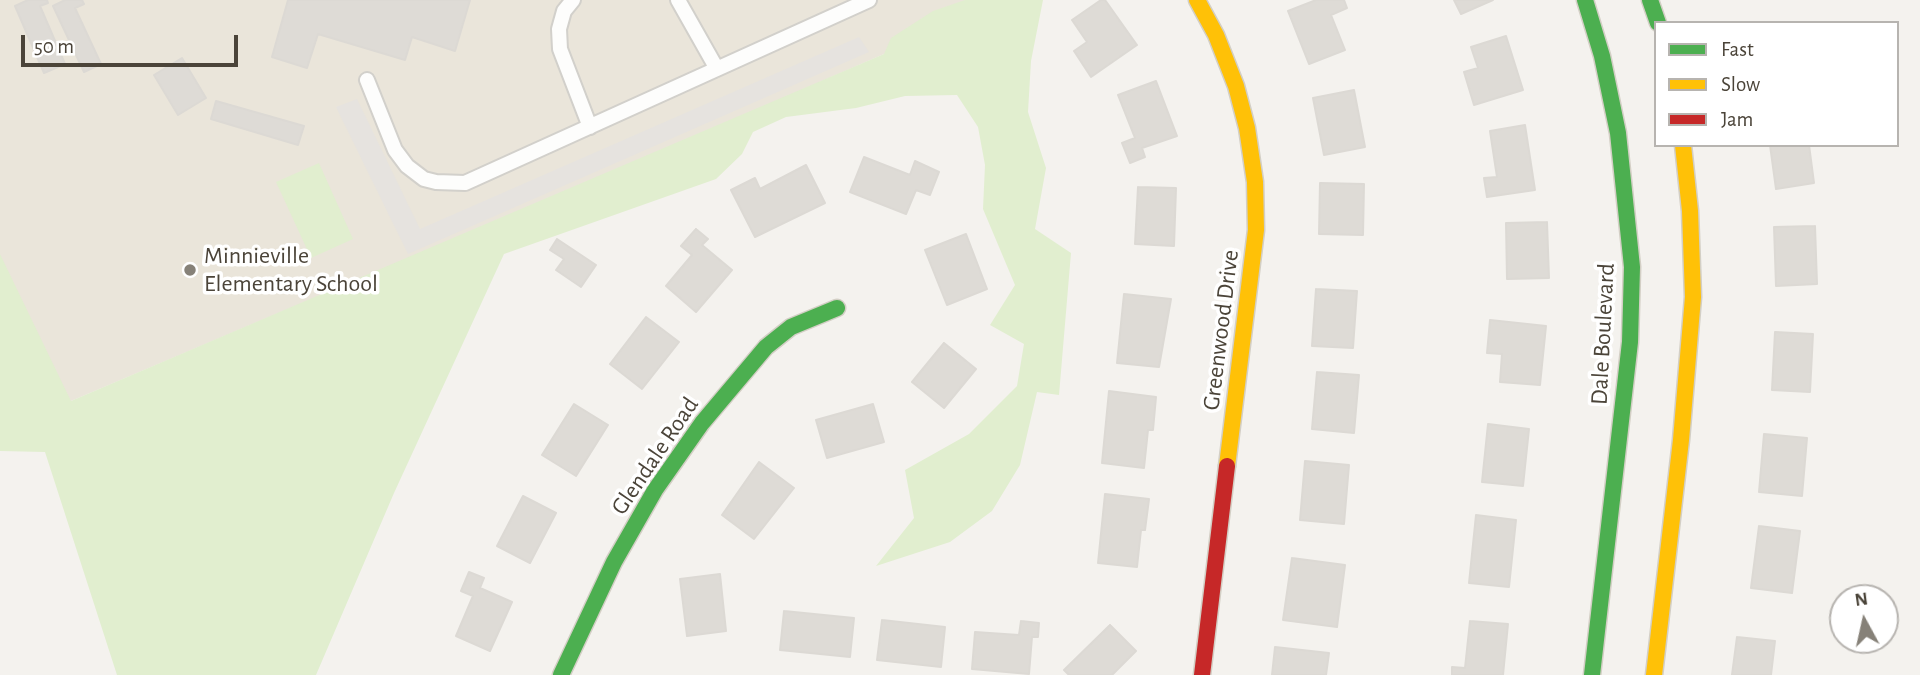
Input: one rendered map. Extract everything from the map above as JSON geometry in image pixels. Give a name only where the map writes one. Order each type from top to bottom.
[{"type":"main road","name":"Greenwood Drive","points":[[1197,0],[1216,35],[1236,86],[1247,128],[1255,182],[1256,230],[1202,675]]},
{"type":"main road","name":"Dale Boulevard","points":[[1585,0],[1602,56],[1618,133],[1628,207],[1632,267],[1630,342],[1592,675]]},
{"type":"main road","points":[[1650,0],[1657,21]]},
{"type":"main road","points":[[1654,675],[1681,440],[1693,297],[1690,211],[1683,147]]},
{"type":"main road","name":"Glendale Road","points":[[561,675],[614,562],[655,490],[702,423],[766,347],[791,327],[837,308]]},
{"type":"lane","points":[[573,0],[564,11],[559,29],[560,49],[590,127]]},
{"type":"lane","points":[[678,0],[717,69]]},
{"type":"lane","points":[[367,80],[395,150],[407,166],[424,179],[444,184],[465,183],[869,0]]},
{"type":"shaded area","name":"Minnieville Elementary School","points":[[0,0],[1008,0],[689,139],[71,401],[0,416]]},
{"type":"shaded area","points":[[859,37],[869,52],[408,254],[336,107],[357,99],[420,229]]},
{"type":"green space","points":[[965,0],[1043,0],[1031,61],[1028,112],[1046,168],[1035,229],[1071,253],[1059,395],[1037,392],[1020,465],[992,511],[950,542],[876,566],[914,518],[905,470],[969,434],[1017,386],[1024,344],[990,325],[1015,285],[983,209],[985,165],[978,127],[957,95],[905,96],[856,108],[786,117],[753,132],[742,154],[716,179],[504,254],[394,493],[316,675],[117,675],[45,452],[0,451],[0,254],[71,401],[884,54],[891,38],[933,11]]},
{"type":"green space","points":[[319,163],[353,239],[311,258],[276,182]]},
{"type":"building","points":[[28,0],[47,0],[48,3],[40,6],[65,64],[44,73],[15,6]]},
{"type":"building","points":[[65,0],[82,0],[84,4],[75,8],[101,64],[84,72],[53,6]]},
{"type":"building","points":[[288,0],[470,0],[455,51],[412,37],[405,60],[318,34],[307,68],[272,57]]},
{"type":"building","points":[[1105,0],[1137,45],[1091,77],[1074,51],[1087,42],[1072,20]]},
{"type":"building","points":[[1316,0],[1344,0],[1347,8],[1331,15],[1345,50],[1309,64],[1288,11]]},
{"type":"building","points":[[1454,0],[1493,0],[1461,14]]},
{"type":"building","points":[[1506,36],[1523,90],[1474,105],[1464,72],[1478,68],[1471,47]]},
{"type":"building","points":[[182,58],[206,98],[178,115],[154,75]]},
{"type":"building","points":[[1156,81],[1177,136],[1142,148],[1145,157],[1130,163],[1122,143],[1135,138],[1118,95]]},
{"type":"building","points":[[1354,90],[1365,147],[1324,155],[1313,98]]},
{"type":"building","points":[[216,101],[304,126],[298,145],[211,119]]},
{"type":"building","points":[[1525,125],[1535,190],[1487,197],[1484,178],[1497,177],[1490,131]]},
{"type":"building","points":[[1770,147],[1809,147],[1814,183],[1776,189]]},
{"type":"building","points":[[864,157],[910,175],[915,161],[939,172],[930,195],[916,190],[906,214],[850,192]]},
{"type":"building","points":[[806,165],[825,203],[755,237],[731,190],[755,178],[760,189]]},
{"type":"building","points":[[1320,183],[1364,184],[1363,235],[1319,234]]},
{"type":"building","points":[[1138,187],[1176,188],[1174,246],[1135,244]]},
{"type":"building","points":[[1547,222],[1549,278],[1507,279],[1506,223]]},
{"type":"building","points":[[1815,226],[1817,284],[1776,286],[1774,227]]},
{"type":"building","points":[[696,229],[708,239],[702,245],[732,270],[696,312],[666,286],[692,255],[681,246]]},
{"type":"building","points":[[966,234],[987,289],[947,305],[925,250]]},
{"type":"building","points":[[557,239],[596,265],[581,287],[556,270],[564,259],[550,250]]},
{"type":"building","points":[[1316,289],[1357,291],[1353,348],[1312,346]]},
{"type":"building","points":[[1124,294],[1171,299],[1159,367],[1117,363]]},
{"type":"building","points":[[646,317],[679,342],[642,389],[610,364]]},
{"type":"building","points":[[1490,320],[1546,326],[1540,385],[1500,382],[1502,354],[1487,353]]},
{"type":"building","points":[[1775,332],[1813,334],[1810,392],[1772,390]]},
{"type":"building","points":[[944,343],[976,369],[944,408],[912,382]]},
{"type":"building","points":[[1317,372],[1359,375],[1354,433],[1312,429]]},
{"type":"building","points":[[1109,391],[1156,397],[1153,430],[1148,430],[1144,468],[1102,463]]},
{"type":"building","points":[[574,404],[608,425],[576,476],[542,455]]},
{"type":"building","points":[[873,404],[884,442],[827,458],[816,420]]},
{"type":"building","points":[[1488,424],[1529,429],[1523,486],[1482,482]]},
{"type":"building","points":[[1764,434],[1807,438],[1802,496],[1759,492]]},
{"type":"building","points":[[1305,461],[1349,465],[1344,524],[1300,520]]},
{"type":"building","points":[[759,462],[794,488],[754,539],[722,515]]},
{"type":"building","points":[[1105,494],[1149,499],[1145,530],[1141,530],[1137,567],[1098,563]]},
{"type":"building","points":[[523,496],[556,513],[530,563],[497,546]]},
{"type":"building","points":[[1476,515],[1516,520],[1509,587],[1469,583]]},
{"type":"building","points":[[1759,526],[1800,531],[1792,593],[1751,588]]},
{"type":"building","points":[[1292,558],[1345,565],[1337,627],[1283,620]]},
{"type":"building","points":[[469,572],[484,578],[480,588],[512,602],[490,651],[456,636],[473,596],[461,591]]},
{"type":"building","points":[[720,574],[726,631],[687,636],[680,579]]},
{"type":"building","points":[[784,611],[854,618],[850,657],[780,650]]},
{"type":"building","points":[[882,620],[945,627],[941,667],[877,660]]},
{"type":"building","points":[[1021,621],[1039,623],[1038,637],[1032,637],[1029,674],[972,669],[975,632],[1019,635]]},
{"type":"building","points":[[1470,621],[1508,624],[1503,675],[1452,675],[1452,667],[1465,668]]},
{"type":"building","points":[[1110,625],[1136,651],[1112,675],[1069,675],[1064,670]]},
{"type":"building","points":[[1737,637],[1775,641],[1771,675],[1732,675]]},
{"type":"building","points":[[1275,647],[1329,653],[1326,675],[1272,675]]},
{"type":"traffic: fast","points":[[1585,0],[1602,56],[1618,133],[1632,267],[1630,342],[1592,675]]},
{"type":"traffic: fast","points":[[1650,0],[1657,21]]},
{"type":"traffic: fast","points":[[561,675],[614,562],[655,490],[702,423],[766,347],[791,327],[837,308]]},
{"type":"traffic: slow","points":[[1197,0],[1216,35],[1236,86],[1247,128],[1255,182],[1256,230],[1227,466]]},
{"type":"traffic: slow","points":[[1654,675],[1681,440],[1693,297],[1690,211],[1683,147]]},
{"type":"traffic: jam","points":[[1202,675],[1227,466]]},
{"type":"place","name":"Minnieville Elementary School","points":[[190,270]]}]
